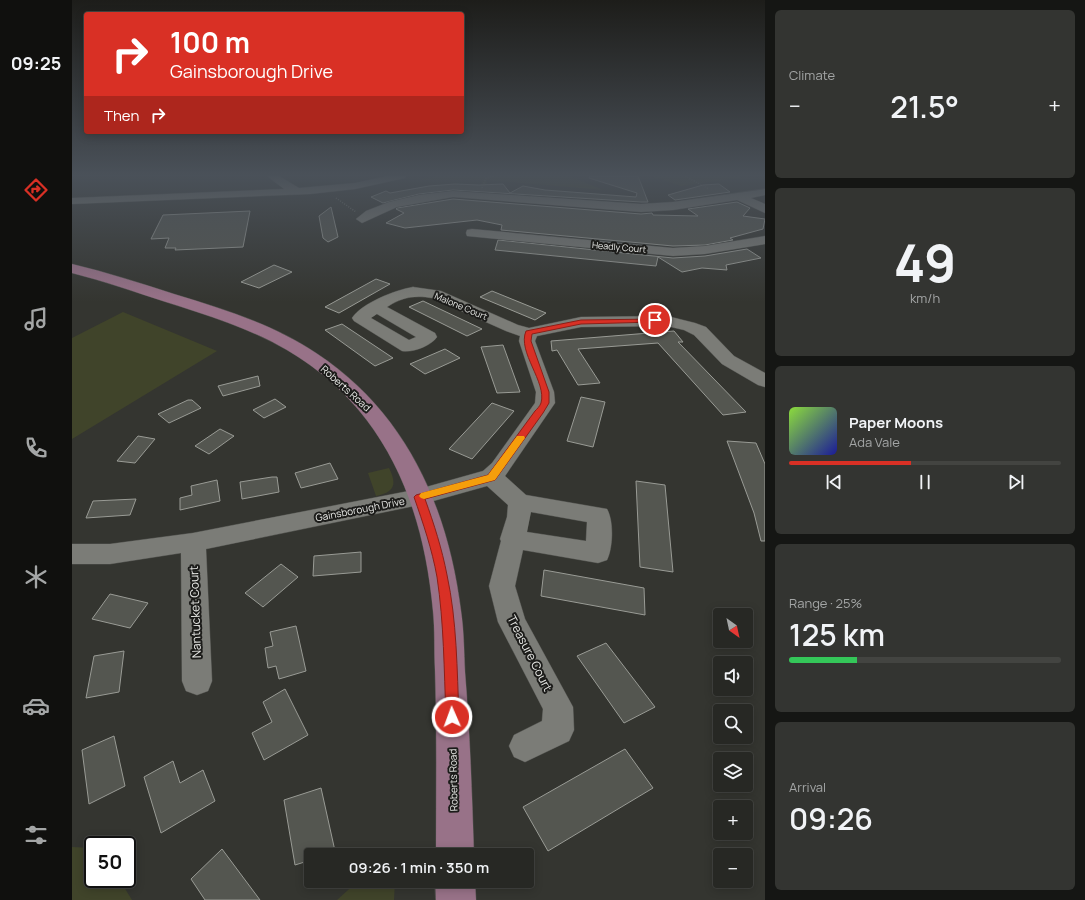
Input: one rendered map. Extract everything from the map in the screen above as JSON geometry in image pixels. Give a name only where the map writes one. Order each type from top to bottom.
[{"type":"main road","name":"Roberts Road","points":[[72,268],[108,278],[247,324],[288,344],[315,360],[359,397],[378,418],[394,442],[407,467],[419,497],[433,537],[442,576],[449,630],[455,848]]},
{"type":"main road","points":[[455,888],[456,900]]},
{"type":"street","name":"Headly Court","points":[[472,233],[673,252],[705,250],[765,240]]},
{"type":"street","name":"Malone Court","points":[[376,307],[429,337],[408,347],[360,318],[376,307],[397,294],[415,291],[427,292],[436,294],[512,328],[529,333]]},
{"type":"street","points":[[512,539],[598,553],[599,515],[520,502],[492,477],[500,468],[545,403],[545,392],[527,341],[529,333],[581,322],[667,321],[689,326],[700,331],[728,360],[765,381]]},
{"type":"street","name":"Gainsborough Drive","points":[[72,554],[110,554],[193,542],[419,497],[492,477]]},
{"type":"street","name":"Treasure Court","points":[[520,502],[519,517],[512,539],[502,586],[512,622],[558,707],[558,730],[525,746]]},
{"type":"street","name":"Nantucket Court","points":[[193,542],[197,681]]},
{"type":"green space","points":[[123,312],[217,351],[72,439],[72,338]]},
{"type":"green space","points":[[389,468],[392,474],[393,486],[391,490],[376,496],[368,473]]},
{"type":"green space","points":[[72,847],[84,848],[84,888],[125,888],[132,900],[72,900]]},
{"type":"green space","points":[[350,888],[395,888],[394,900],[337,900]]},
{"type":"building","points":[[162,218],[249,218],[243,247],[175,250],[176,248],[165,248],[169,238],[151,239]]},
{"type":"building","points":[[319,218],[334,218],[338,237],[328,242],[323,238]]},
{"type":"building","points":[[395,218],[765,219],[763,229],[730,238],[733,240],[705,245],[673,246],[501,230],[502,225],[477,220],[405,228],[386,223]]},
{"type":"building","points":[[498,240],[673,258],[705,256],[747,249],[761,258],[726,265],[727,270],[702,268],[682,272],[658,257],[656,266],[495,250]]},
{"type":"building","points":[[274,265],[292,272],[259,288],[241,282]]},
{"type":"building","points":[[376,279],[390,284],[339,313],[325,307]]},
{"type":"building","points":[[492,291],[546,313],[535,320],[480,297]]},
{"type":"building","points":[[423,301],[482,329],[467,336],[409,307]]},
{"type":"building","points":[[342,324],[393,358],[375,366],[325,330]]},
{"type":"building","points":[[674,331],[683,342],[678,342],[746,412],[723,415],[658,343],[578,349],[600,383],[578,385],[557,350],[552,351],[551,341]]},
{"type":"building","points":[[503,345],[520,392],[497,393],[481,347]]},
{"type":"building","points":[[445,349],[460,358],[425,374],[410,364]]},
{"type":"building","points":[[258,376],[260,386],[223,396],[218,386]]},
{"type":"building","points":[[581,397],[605,402],[593,447],[567,441]]},
{"type":"building","points":[[275,399],[286,407],[264,418],[253,410]]},
{"type":"building","points":[[188,400],[192,400],[201,408],[169,423],[158,414]]},
{"type":"building","points":[[492,403],[514,411],[472,459],[449,449]]},
{"type":"building","points":[[220,429],[234,436],[209,454],[195,446]]},
{"type":"building","points":[[138,436],[155,439],[135,463],[117,461]]},
{"type":"building","points":[[727,441],[756,443],[765,464],[765,541],[761,541],[754,513]]},
{"type":"building","points":[[330,463],[338,479],[301,488],[295,473]]},
{"type":"building","points":[[277,477],[279,492],[242,499],[240,482]]},
{"type":"building","points":[[217,480],[220,501],[180,510],[180,498],[192,495],[191,486]]},
{"type":"building","points":[[636,481],[665,485],[673,572],[640,567]]},
{"type":"building","points":[[136,499],[130,515],[86,518],[93,501]]},
{"type":"building","points":[[361,552],[361,572],[313,576],[314,556]]},
{"type":"building","points":[[281,564],[298,577],[263,607],[245,593]]},
{"type":"building","points":[[544,570],[644,588],[645,615],[541,596]]},
{"type":"building","points":[[110,594],[148,603],[130,628],[92,619]]},
{"type":"building","points":[[296,626],[306,671],[279,679],[276,666],[268,668],[265,648],[273,646],[270,632]]},
{"type":"building","points":[[606,643],[655,707],[624,723],[577,656]]},
{"type":"building","points":[[124,651],[119,692],[86,698],[94,656]]},
{"type":"building","points":[[285,689],[308,735],[264,760],[252,733],[272,722],[263,702]]},
{"type":"building","points":[[114,736],[125,786],[89,804],[82,750]]},
{"type":"building","points":[[625,749],[653,788],[548,851],[523,807]]},
{"type":"building","points":[[173,761],[180,783],[203,770],[215,801],[161,833],[144,777]]},
{"type":"building","points":[[321,788],[334,848],[304,848],[304,862],[295,865],[284,800]]},
{"type":"building","points":[[222,849],[260,900],[205,900],[191,879]]},
{"type":"slow traffic","points":[[424,496],[492,477],[521,438]]},
{"type":"route","points":[[452,717],[449,630],[442,576],[433,537],[419,497],[492,477],[539,413],[545,403],[545,392],[527,341],[529,333],[581,322],[655,320]]}]
